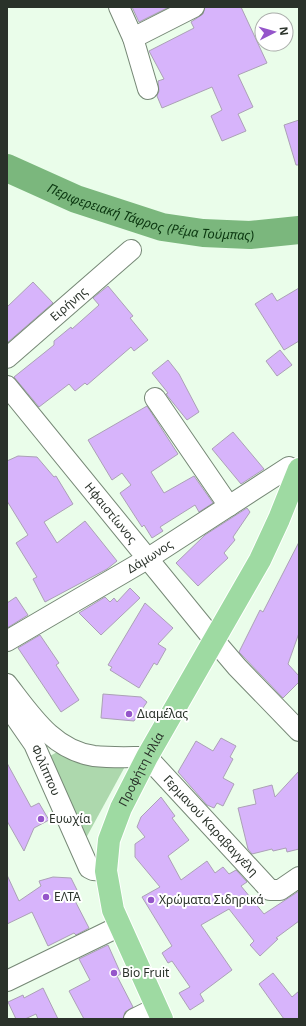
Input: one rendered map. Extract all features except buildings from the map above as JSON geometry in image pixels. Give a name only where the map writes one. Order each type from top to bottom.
[{"type":"main road","name":"Προφήτη Ηλία","points":[[159,1013],[110,901],[106,871],[108,848],[112,830],[147,757],[260,560],[296,473]]},
{"type":"street","points":[[119,7],[133,38],[148,89]]},
{"type":"street","points":[[133,38],[194,7]]},
{"type":"street","name":"Ειρήνης","points":[[7,358],[131,250]]},
{"type":"street","name":"Ηφαιστίωνος","points":[[7,386],[214,640],[237,667],[299,731]]},
{"type":"street","points":[[155,398],[229,506]]},
{"type":"street","name":"Δάμωνος","points":[[7,641],[147,559],[229,506],[296,473]]},
{"type":"street","name":"Φιλίππου","points":[[7,684],[40,727],[73,750],[94,756],[147,757]]},
{"type":"street","name":"Φιλίππου","points":[[7,705],[34,744],[89,868],[93,870],[106,871]]},
{"type":"street","name":"Γερμανού Καραβαγγέλη","points":[[147,757],[265,886],[276,891],[280,890],[299,877]]},
{"type":"street","points":[[7,981],[120,926]]},
{"type":"street","points":[[134,1019],[159,1013]]},
{"type":"green space","points":[[61,750],[128,761],[86,838],[48,757]]},
{"type":"waterway","name":"Περιφερειακή Τάφρος (Ρέμα Τούμπας)","points":[[7,168],[76,199],[162,227],[203,233],[250,235],[299,230]]},
{"type":"place","name":"Διαμέλας","points":[[129,714]]},
{"type":"place","name":"Ευωχία","points":[[41,819]]},
{"type":"place","name":"ΕΛΤΑ","points":[[46,897]]},
{"type":"place","name":"Χρώματα Σιδηρικά","points":[[151,900]]},
{"type":"place","name":"Bio Fruit","points":[[114,973]]}]
